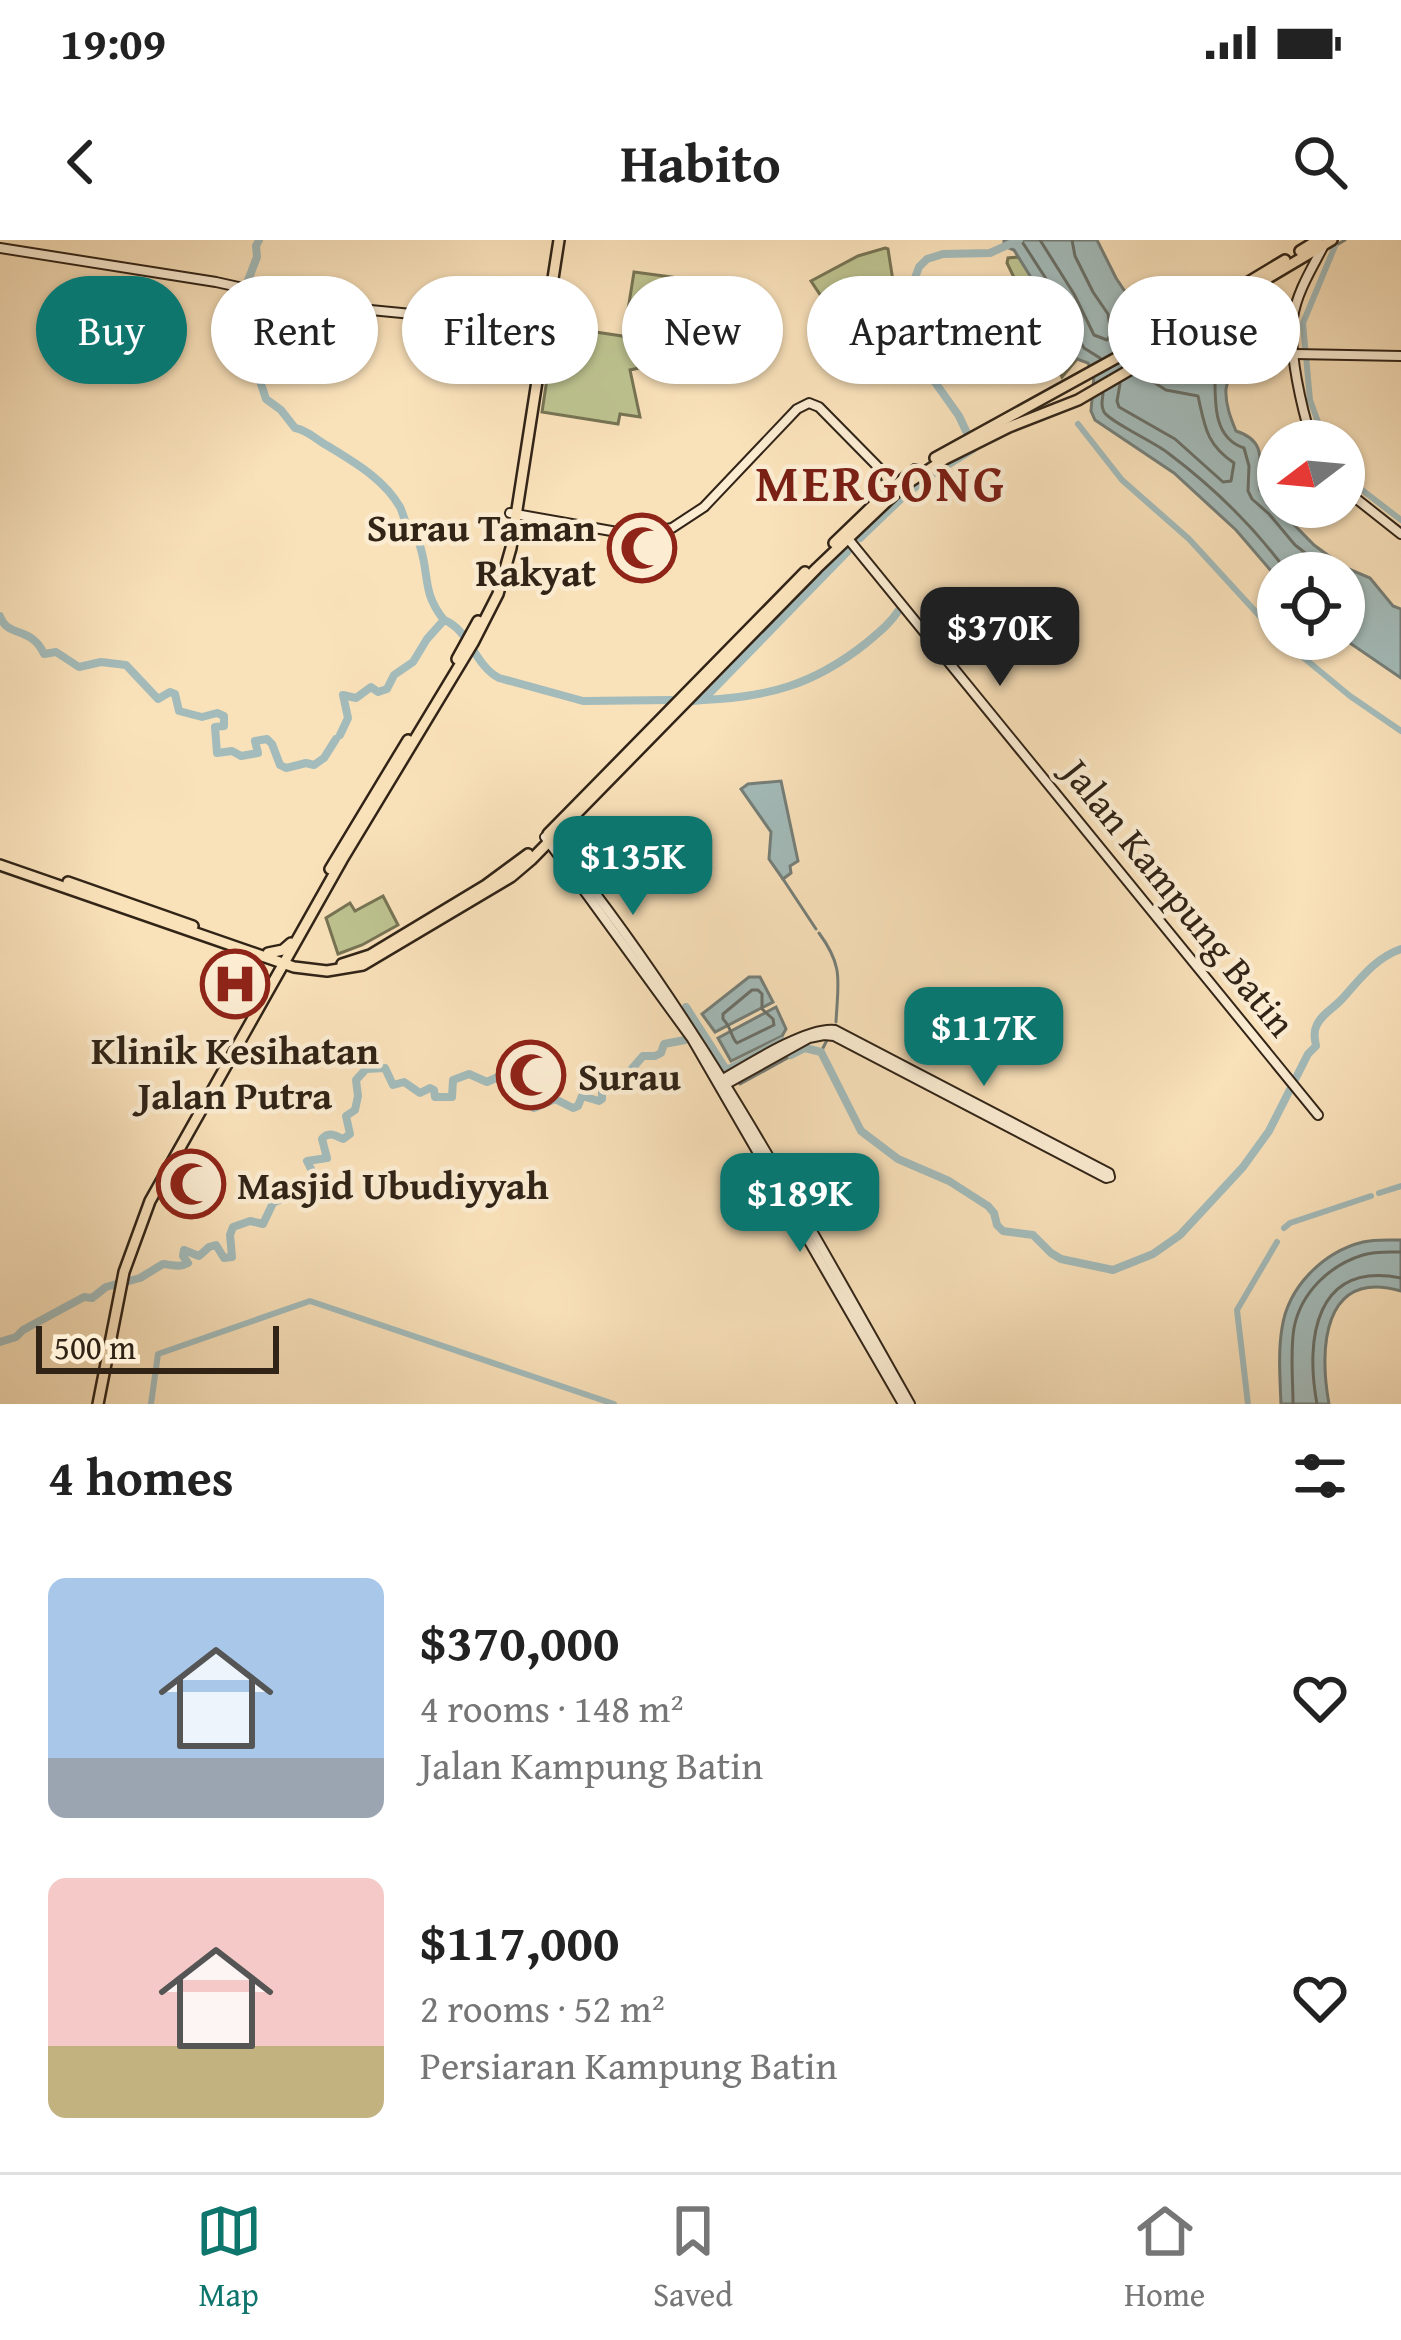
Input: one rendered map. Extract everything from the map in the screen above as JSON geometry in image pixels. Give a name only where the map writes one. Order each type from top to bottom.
[{"type":"main road","points":[[550,276],[556,240]]},
{"type":"main road","points":[[975,440],[1078,400],[1193,333],[1263,280],[1319,246]]},
{"type":"main road","points":[[276,977],[305,966],[335,965],[370,955],[511,869],[848,541],[898,485],[1319,246]]},
{"type":"main road","points":[[1295,261],[1306,261],[1312,269]]},
{"type":"main road","points":[[519,514],[524,509],[518,495],[534,384]]},
{"type":"main road","points":[[98,1404],[121,1285],[140,1226],[167,1168],[276,977],[338,854],[468,645],[502,580],[519,514],[535,384]]},
{"type":"main road","points":[[885,471],[898,485]]},
{"type":"main road","points":[[885,471],[890,484],[898,485]]},
{"type":"main road","points":[[0,862],[167,924],[305,966],[336,971],[372,961],[523,868],[743,639]]},
{"type":"main road","points":[[563,857],[559,838],[566,824]]},
{"type":"main road","points":[[538,853],[563,857]]},
{"type":"main road","points":[[267,955],[293,944]]},
{"type":"main road","points":[[293,944],[305,966]]},
{"type":"main road","points":[[267,955],[276,977]]},
{"type":"street","points":[[1306,420],[1300,398],[1302,354],[1293,316],[1319,246]]},
{"type":"street","points":[[0,248],[216,282],[319,305],[402,313]]},
{"type":"street","points":[[1302,354],[1401,356]]},
{"type":"street","points":[[519,514],[634,535],[672,528],[704,507],[797,409],[809,403],[819,407],[885,471]]},
{"type":"street","points":[[1365,506],[1401,534]]},
{"type":"street","name":"Jalan Kampung Batin","points":[[848,541],[1318,1114]]},
{"type":"street","points":[[548,837],[722,1083],[907,1404]]},
{"type":"street","points":[[722,1083],[806,1034],[835,1030],[1107,1175]]},
{"type":"green space","points":[[888,249],[892,276],[820,276],[858,256]]},
{"type":"green space","points":[[1019,257],[1030,276],[1013,276],[1008,258]]},
{"type":"green space","points":[[598,332],[622,336],[622,384],[633,384],[640,417],[620,414],[618,424],[542,412],[546,384],[598,384]]},
{"type":"green space","points":[[383,896],[398,925],[338,954],[326,918],[350,903],[355,911]]},
{"type":"water","points":[[1004,240],[1097,240],[1115,276],[1108,276],[1108,384],[1228,384],[1227,406],[1236,431],[1257,447],[1257,528],[1297,528],[1324,552],[1257,554],[1174,473],[1095,420],[1091,411],[1094,375],[1084,362],[1084,276],[1030,276],[1014,250],[1004,246]]},
{"type":"water","points":[[1365,576],[1401,609],[1401,678],[1365,653]]},
{"type":"water","points":[[781,781],[798,861],[783,879],[769,859],[771,832],[741,789]]},
{"type":"water","points":[[749,977],[760,977],[773,1002],[715,1032],[702,1014]]},
{"type":"water","points":[[776,1007],[786,1029],[782,1036],[731,1061],[718,1038]]},
{"type":"water","points":[[1372,1240],[1401,1240],[1401,1291],[1375,1287],[1355,1291],[1341,1302],[1332,1319],[1325,1360],[1329,1404],[1281,1404],[1282,1328],[1300,1285],[1321,1263],[1348,1247]]},
{"type":"waterway","points":[[250,276],[259,240]]},
{"type":"waterway","points":[[966,431],[932,378],[915,278],[927,259],[990,253],[1019,240]]},
{"type":"waterway","points":[[1335,246],[1345,240]]},
{"type":"waterway","points":[[1317,420],[1310,400],[1303,323],[1335,246]]},
{"type":"waterway","points":[[261,384],[266,399],[295,428],[358,465],[393,497],[418,540],[437,609],[491,672],[583,701],[671,700]]},
{"type":"waterway","points":[[1078,424],[1122,480],[1189,539],[1257,613]]},
{"type":"waterway","points":[[860,538],[906,494],[973,449]]},
{"type":"waterway","points":[[1365,492],[1401,520]]},
{"type":"waterway","points":[[693,701],[703,700],[847,552]]},
{"type":"waterway","points":[[703,700],[769,692],[808,679],[865,644],[899,610]]},
{"type":"waterway","points":[[0,616],[8,627],[33,639],[44,654],[56,652],[79,667],[101,662],[126,665],[158,699],[175,694],[179,711],[224,716],[224,726],[215,727],[217,753],[258,753],[255,741],[267,739],[280,765],[314,765],[336,739]]},
{"type":"waterway","points":[[340,735],[348,718],[343,695],[356,698],[371,687],[378,692],[387,689],[444,620]]},
{"type":"waterway","points":[[1306,660],[1401,731]]},
{"type":"waterway","points":[[783,879],[816,929]]},
{"type":"waterway","points":[[819,933],[836,965],[836,1022]]},
{"type":"waterway","points":[[791,1055],[805,1048],[821,1052],[861,1131],[898,1159],[949,1181],[988,1206],[1003,1231],[1033,1235],[1061,1259],[1113,1270],[1153,1254],[1180,1235],[1243,1167],[1269,1131],[1316,1046],[1321,1019],[1376,964],[1401,949]]},
{"type":"waterway","points":[[685,1011],[686,1007],[725,1068],[782,1041]]},
{"type":"waterway","points":[[129,1281],[163,1264],[188,1263],[184,1250],[199,1256],[216,1245],[224,1258],[232,1257],[233,1227],[250,1221],[263,1224],[273,1203],[290,1195],[300,1183],[318,1183],[307,1161],[327,1158],[324,1137],[332,1134],[343,1139],[350,1134],[346,1116],[355,1110],[356,1080],[366,1069],[385,1068],[393,1085],[404,1082],[420,1093],[430,1088],[435,1097],[452,1097],[453,1080],[469,1074],[487,1082],[500,1076],[527,1094],[534,1108],[555,1099],[573,1108],[582,1096],[602,1099],[602,1086],[616,1087],[643,1056],[655,1056],[664,1044],[685,1040]]},
{"type":"waterway","points":[[821,1052],[827,1040]]},
{"type":"waterway","points":[[740,1084],[791,1056]]},
{"type":"waterway","points":[[1379,1193],[1401,1186]]},
{"type":"waterway","points":[[1284,1228],[1371,1196]]},
{"type":"waterway","points":[[1248,1404],[1237,1310],[1277,1242]]},
{"type":"waterway","points":[[0,1342],[117,1284]]},
{"type":"waterway","points":[[151,1404],[158,1354],[310,1301],[614,1404]]},
{"type":"place","name":"Surau Taman Rakyat","points":[[642,548]]},
{"type":"place","name":"Klinik Kesihatan Jalan Putra","points":[[235,984]]},
{"type":"place","name":"Surau","points":[[531,1075]]},
{"type":"place","name":"Masjid Ubudiyyah","points":[[191,1184]]},
{"type":"district","name":"MERGONG","points":[[881,482]]}]
